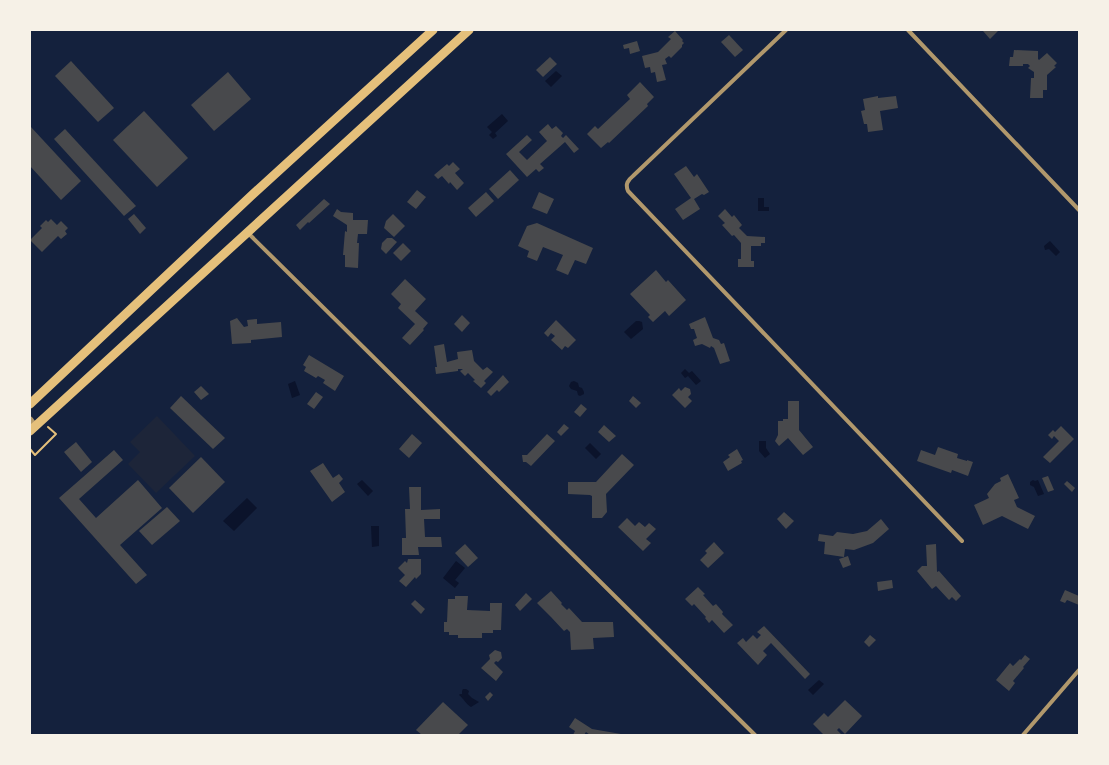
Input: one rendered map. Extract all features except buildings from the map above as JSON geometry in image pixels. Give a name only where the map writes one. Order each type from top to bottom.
[{"type":"main road","points":[[30,404],[251,196],[434,30]]},
{"type":"main road","points":[[34,425],[469,30]]},
{"type":"street","points":[[786,30],[628,181],[626,185],[628,191],[962,541]]},
{"type":"street","points":[[908,30],[1079,210]]},
{"type":"street","points":[[247,233],[756,735]]},
{"type":"street","points":[[1023,735],[1079,670]]},
{"type":"path","points":[[30,449],[35,454],[56,434],[34,425]]},
{"type":"shaded area","points":[[556,71],[562,76],[551,87],[545,81]]},
{"type":"shaded area","points":[[502,114],[508,121],[495,133],[497,136],[493,139],[489,135],[492,132],[487,127]]},
{"type":"shaded area","points":[[758,198],[764,198],[764,207],[769,207],[769,211],[758,211]]},
{"type":"shaded area","points":[[1050,241],[1060,252],[1056,256],[1049,249],[1045,250],[1044,246]]},
{"type":"shaded area","points":[[636,321],[642,322],[643,329],[631,339],[624,332]]},
{"type":"shaded area","points":[[685,369],[689,373],[692,371],[701,381],[696,385],[688,376],[685,378],[681,373]]},
{"type":"shaded area","points":[[295,381],[300,395],[292,398],[288,384]]},
{"type":"shaded area","points":[[574,381],[578,383],[579,387],[582,388],[584,394],[580,396],[578,395],[577,391],[571,389],[569,386],[571,382]]},
{"type":"shaded area","points":[[157,416],[195,456],[156,493],[128,464],[140,452],[130,442]]},
{"type":"shaded area","points":[[759,441],[766,441],[766,448],[770,454],[765,458],[759,451]]},
{"type":"shaded area","points":[[590,443],[601,454],[596,459],[585,448]]},
{"type":"shaded area","points":[[362,480],[373,491],[368,496],[357,484]]},
{"type":"shaded area","points":[[1033,480],[1038,480],[1044,494],[1038,496],[1034,487],[1030,485],[1030,482]]},
{"type":"shaded area","points":[[247,498],[257,508],[234,531],[223,521]]},
{"type":"shaded area","points":[[371,526],[379,526],[379,546],[372,547]]},
{"type":"shaded area","points":[[456,561],[465,568],[455,580],[459,583],[455,588],[443,578]]},
{"type":"shaded area","points":[[819,680],[824,684],[813,695],[808,690]]},
{"type":"shaded area","points":[[463,689],[469,691],[468,694],[479,702],[471,707],[469,706],[459,695],[462,694]]}]
